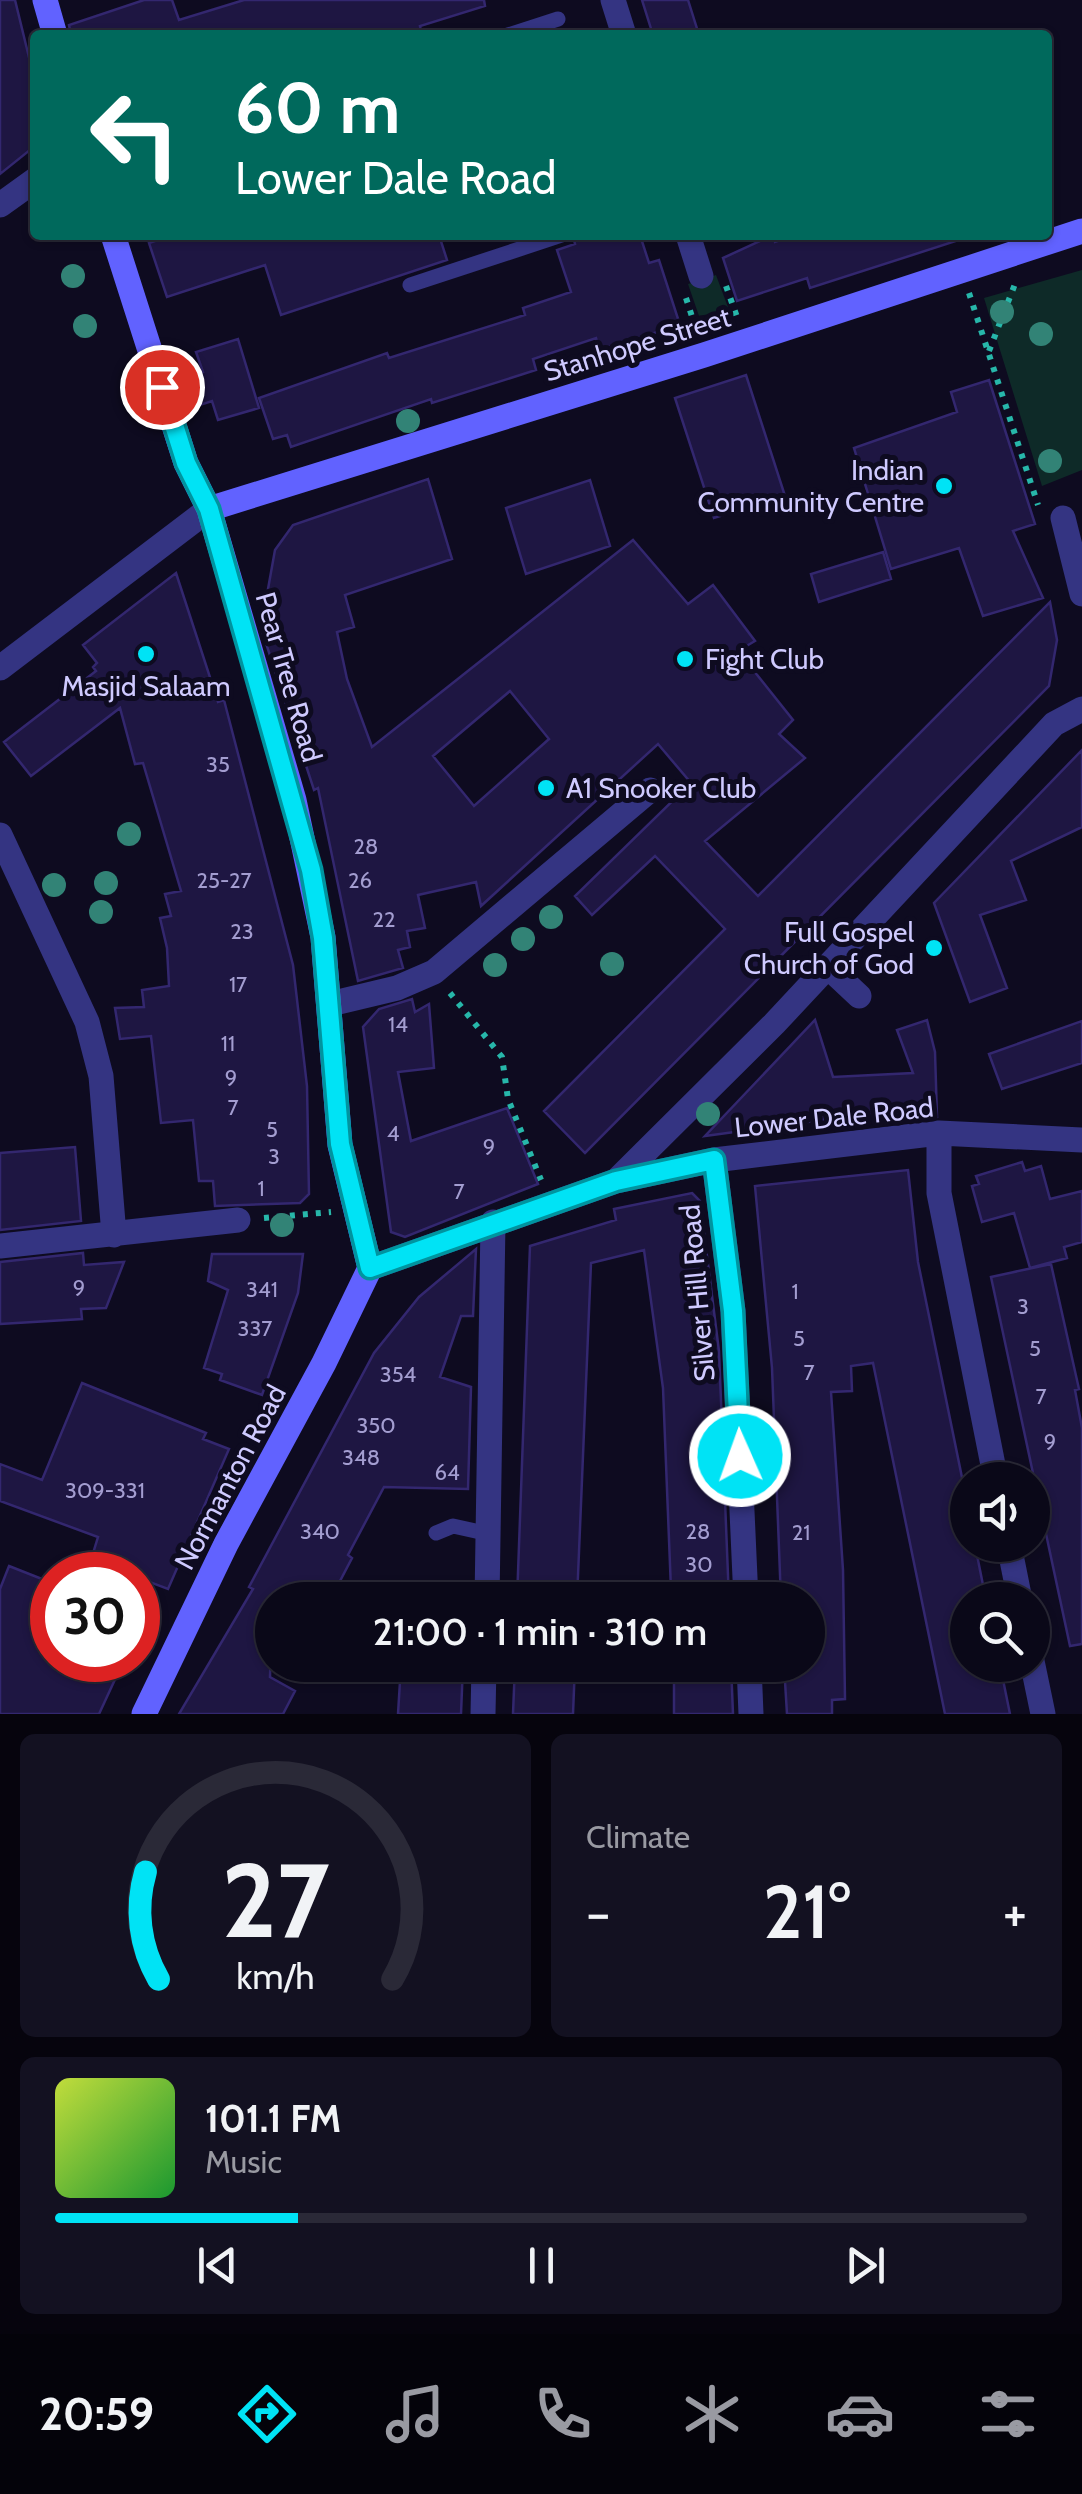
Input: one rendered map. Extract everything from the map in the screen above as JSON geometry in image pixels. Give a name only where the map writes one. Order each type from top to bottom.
[{"type":"street","points":[[45,0],[54,30]]},
{"type":"street","points":[[613,0],[622,30]]},
{"type":"street","points":[[0,205],[30,184]]},
{"type":"street","name":"Stanhope Street","points":[[209,509],[1082,231]]},
{"type":"street","name":"Pear Tree Road","points":[[115,240],[186,463],[209,509],[294,800],[323,938],[340,1144],[352,1210],[370,1268]]},
{"type":"street","points":[[690,240],[701,276]]},
{"type":"street","points":[[0,668],[209,509]]},
{"type":"street","points":[[1063,518],[1082,594]]},
{"type":"street","points":[[616,1181],[774,1024],[1054,724],[1082,710]]},
{"type":"street","points":[[330,1004],[398,988],[434,972],[650,790]]},
{"type":"street","points":[[0,835],[87,1022],[102,1076],[114,1235]]},
{"type":"street","points":[[827,966],[859,996]]},
{"type":"street","points":[[940,1134],[939,1192],[992,1462]]},
{"type":"street","name":"Lower Dale Road","points":[[370,1268],[616,1181],[714,1160],[940,1134],[1082,1140]]},
{"type":"street","name":"Silver Hill Road","points":[[714,1160],[733,1311],[745,1582]]},
{"type":"street","points":[[0,1246],[238,1220]]},
{"type":"street","points":[[488,1582],[493,1222]]},
{"type":"street","name":"Normanton Road","points":[[144,1714],[226,1544],[324,1363],[370,1268]]},
{"type":"street","points":[[483,1714],[484,1682]]},
{"type":"street","points":[[750,1682],[751,1714]]},
{"type":"street","points":[[1036,1682],[1043,1714]]},
{"type":"lane","points":[[524,30],[558,19]]},
{"type":"lane","points":[[410,285],[547,240]]},
{"type":"lane","points":[[436,1534],[454,1526],[489,1534]]},
{"type":"path","points":[[988,352],[1030,248]]},
{"type":"path","points":[[962,272],[1044,521],[1063,518]]},
{"type":"path","points":[[434,972],[502,1057],[508,1099],[551,1204]]},
{"type":"path","points":[[238,1220],[352,1210]]},
{"type":"green space","points":[[1082,270],[1082,470],[1042,486],[984,298]]},
{"type":"green space","points":[[716,275],[729,310],[699,316],[688,284]]},
{"type":"building","points":[[0,0],[15,0],[30,62],[30,150],[0,174]]},
{"type":"building","points":[[144,0],[172,0],[179,20],[244,0],[484,0],[485,6],[420,26],[421,30],[70,30],[69,25]]},
{"type":"building","points":[[642,0],[688,0],[697,30],[651,30]]},
{"type":"building","points":[[441,240],[447,260],[281,315],[265,265],[167,297],[149,243]]},
{"type":"building","points":[[574,240],[642,240],[649,263],[659,260],[680,325],[600,350],[596,338],[533,359],[536,370],[432,403],[431,399],[291,447],[287,435],[273,439],[259,398],[387,353],[389,358],[525,315],[523,308],[571,292],[557,250],[575,244]]},
{"type":"building","points":[[762,240],[959,240],[810,288],[807,278],[737,301],[723,258]]},
{"type":"building","points":[[238,339],[259,408],[218,420],[212,401],[200,405],[191,376],[203,372],[196,352]]},
{"type":"building","points":[[746,375],[785,496],[714,518],[675,398]]},
{"type":"building","name":"Indian Community Centre","points":[[989,380],[1035,524],[1013,531],[1043,598],[983,616],[959,548],[891,569],[854,448],[957,412],[951,392]]},
{"type":"building","points":[[428,479],[452,559],[345,595],[354,627],[337,632],[347,679],[372,747],[633,540],[688,604],[713,585],[755,641],[738,651],[793,720],[779,734],[805,758],[705,841],[758,896],[1050,602],[1057,640],[1049,686],[585,1153],[544,1111],[725,929],[655,856],[592,915],[575,896],[691,783],[658,744],[481,906],[476,882],[418,895],[425,928],[407,931],[410,947],[398,950],[403,968],[358,981],[318,788],[314,790],[261,628],[275,550],[293,525]],"holes":[[[510,691],[549,739],[474,806],[433,756]]]},
{"type":"building","points":[[590,480],[610,546],[526,574],[506,508]]},
{"type":"building","points":[[883,552],[891,579],[819,602],[811,574]]},
{"type":"building","points":[[176,573],[218,702],[224,700],[293,965],[307,1086],[309,1194],[300,1203],[215,1206],[213,1181],[199,1181],[193,1120],[161,1123],[151,1036],[120,1039],[115,1008],[144,1007],[142,990],[169,986],[167,948],[160,918],[171,916],[165,894],[181,891],[143,763],[135,764],[120,708],[31,776],[4,742],[96,671],[93,667],[97,663],[83,645]]},
{"type":"building","points":[[1082,750],[1082,827],[1011,861],[1026,900],[980,915],[1007,988],[970,1002],[934,903]]},
{"type":"building","points":[[412,999],[415,1012],[429,1004],[434,1068],[398,1072],[411,1141],[507,1108],[538,1184],[405,1237],[391,1232],[363,1027],[379,1009]]},
{"type":"building","points":[[815,1020],[833,1077],[913,1073],[897,1030],[927,1020],[935,1052],[937,1117],[930,1118],[928,1112],[858,1115],[705,1136]]},
{"type":"building","points":[[1082,1021],[1082,1063],[1002,1089],[989,1054]]},
{"type":"building","points":[[75,1147],[81,1221],[0,1230],[0,1153]]},
{"type":"building","points":[[1022,1162],[1025,1171],[1041,1166],[1050,1199],[1082,1191],[1082,1242],[1064,1247],[1067,1258],[1030,1268],[1014,1213],[982,1222],[972,1186],[979,1184],[976,1176]]},
{"type":"building","points":[[908,1170],[918,1262],[959,1462],[950,1462],[950,1562],[978,1562],[982,1582],[950,1582],[950,1682],[1003,1682],[1010,1714],[945,1714],[873,1363],[851,1366],[852,1391],[831,1392],[843,1570],[845,1699],[832,1700],[832,1714],[787,1714],[785,1682],[825,1682],[825,1582],[780,1582],[772,1368],[755,1186]]},
{"type":"building","points":[[692,1193],[700,1201],[719,1351],[728,1582],[671,1582],[663,1388],[644,1250],[591,1263],[578,1582],[518,1582],[530,1246],[616,1220],[614,1209]]},
{"type":"building","points":[[476,1249],[473,1316],[461,1316],[440,1377],[471,1387],[468,1489],[384,1487],[348,1555],[352,1558],[339,1582],[255,1582],[255,1682],[279,1682],[295,1691],[283,1714],[179,1714],[253,1589],[249,1587],[374,1353],[419,1297]]},
{"type":"building","points":[[83,1253],[84,1265],[124,1262],[106,1308],[81,1309],[82,1319],[0,1324],[0,1262]]},
{"type":"building","points":[[212,1254],[303,1254],[298,1293],[262,1395],[220,1380],[222,1374],[204,1368],[228,1290],[208,1281]]},
{"type":"building","points":[[1051,1264],[1079,1389],[1075,1390],[1082,1428],[1082,1644],[1070,1646],[1050,1553],[1050,1462],[1031,1462],[991,1277]]},
{"type":"building","points":[[82,1383],[206,1433],[203,1439],[229,1449],[168,1589],[160,1586],[160,1552],[93,1552],[98,1537],[0,1501],[0,1464],[42,1480]]},
{"type":"building","points":[[9,1566],[30,1574],[30,1682],[114,1682],[99,1714],[0,1714],[0,1589]]},
{"type":"building","points":[[400,1682],[462,1682],[461,1714],[398,1714]]},
{"type":"building","points":[[514,1682],[574,1682],[573,1714],[513,1714]]},
{"type":"building","points":[[674,1682],[732,1682],[733,1714],[674,1714]]},
{"type":"place","name":"Indian Community Centre","points":[[944,486]]},
{"type":"place","name":"Masjid Salaam","points":[[146,654]]},
{"type":"place","name":"Fight Club","points":[[685,659]]},
{"type":"place","name":"A1 Snooker Club","points":[[546,788]]},
{"type":"place","name":"Full Gospel Church of God","points":[[934,948]]},
{"type":"route","points":[[162,387],[186,463],[209,509],[311,870],[330,1004],[340,1144],[352,1210],[370,1268],[616,1181],[714,1160],[733,1311],[740,1456]]}]
